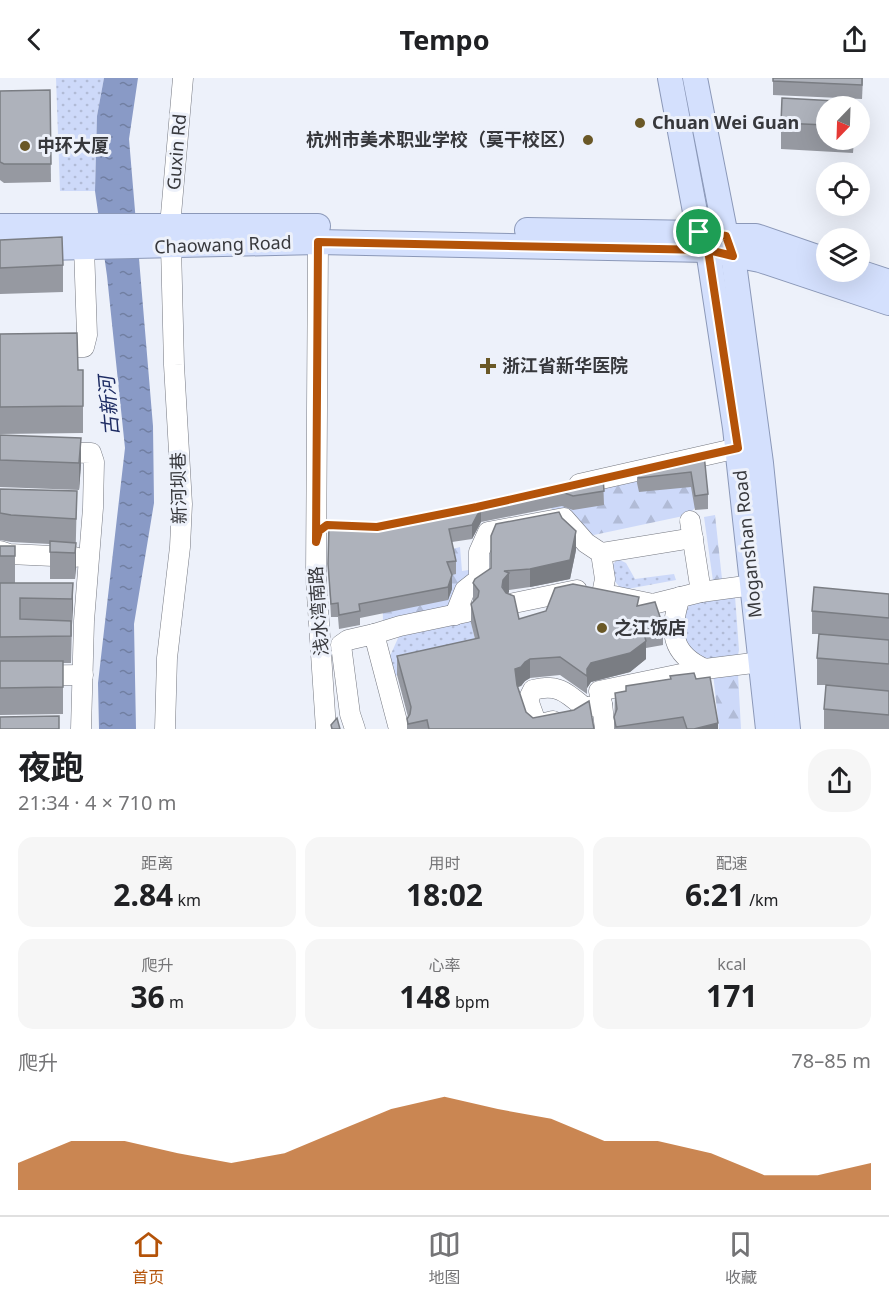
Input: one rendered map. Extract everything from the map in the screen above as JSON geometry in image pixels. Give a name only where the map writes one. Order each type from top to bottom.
[{"type":"main road","name":"Moganshan Road","points":[[670,78],[717,244],[761,463],[788,729]]},
{"type":"main road","name":"Moganshan Road","points":[[695,78],[717,244],[768,729]]},
{"type":"main road","name":"Chaowang Road","points":[[0,226],[92,240]]},
{"type":"main road","name":"Chaowang Road","points":[[170,236],[318,226],[717,244]]},
{"type":"main road","name":"Chaowang Road","points":[[0,249],[145,236],[318,242],[717,244]]},
{"type":"main road","points":[[717,244],[756,236],[816,257]]},
{"type":"main road","points":[[717,244],[889,303]]},
{"type":"main road","points":[[870,276],[889,282]]},
{"type":"street","name":"Guxin Rd","points":[[170,236],[183,78]]},
{"type":"street","name":"新河坝巷","points":[[165,729],[166,658],[180,547],[182,504],[170,236]]},
{"type":"street","points":[[0,350],[84,347],[87,335],[92,240]]},
{"type":"street","name":"浅水湾南路","points":[[318,242],[316,578],[326,729]]},
{"type":"street","points":[[558,489],[738,448]]},
{"type":"street","points":[[34,451],[91,453],[94,462],[81,729]]},
{"type":"street","points":[[355,729],[350,714],[341,645],[348,640],[461,614],[465,590],[479,579],[479,552],[488,532],[564,518],[586,543],[600,553],[605,579],[602,594]]},
{"type":"street","points":[[316,542],[319,531],[327,525],[335,526]]},
{"type":"street","points":[[600,553],[692,530],[701,592]]},
{"type":"street","points":[[0,551],[9,554],[89,558]]},
{"type":"street","points":[[514,603],[581,589],[653,604],[701,592],[753,585]]},
{"type":"street","points":[[64,595],[86,595]]},
{"type":"street","points":[[680,597],[675,612],[676,642],[683,656],[705,669]]},
{"type":"street","points":[[374,634],[399,729]]},
{"type":"street","points":[[605,729],[593,706],[599,691],[705,669],[761,662]]},
{"type":"street","points":[[0,676],[83,675]]},
{"type":"green space","points":[[56,78],[104,78],[97,116],[95,191],[60,191]]},
{"type":"green space","points":[[693,468],[698,505],[688,515],[575,539],[551,508],[553,494]]},
{"type":"green space","points":[[715,515],[722,579],[713,581],[704,517]]},
{"type":"green space","points":[[460,547],[462,571],[475,569],[452,609],[383,621],[382,583],[445,551]]},
{"type":"green space","points":[[618,559],[626,563],[635,579],[674,574],[676,580],[622,590],[613,579],[613,564]]},
{"type":"green space","points":[[735,596],[739,650],[737,660],[711,662],[701,658],[683,639],[686,612],[695,598]]},
{"type":"green space","points":[[470,618],[479,657],[394,676],[390,656],[399,636]]},
{"type":"green space","points":[[713,673],[738,674],[741,729],[719,729]]},
{"type":"water","points":[[104,78],[138,78],[129,139],[153,426],[154,503],[134,624],[136,729],[99,729],[98,683],[125,448],[107,276],[95,191],[97,116]]},
{"type":"building","points":[[773,78],[862,78],[862,85],[773,81]]},
{"type":"building","name":"中环大厦","points":[[50,90],[51,164],[4,164],[0,162],[0,91]]},
{"type":"building","points":[[782,98],[816,100],[816,125],[781,123]]},
{"type":"building","points":[[62,237],[63,265],[0,268],[0,240]]},
{"type":"building","points":[[77,333],[78,370],[83,370],[83,406],[0,407],[0,334]]},
{"type":"building","points":[[0,435],[81,438],[79,463],[0,460]]},
{"type":"building","points":[[704,454],[708,494],[695,496],[691,472],[639,478],[637,469]]},
{"type":"building","points":[[603,477],[604,491],[573,496],[562,492],[481,508],[472,525],[449,529],[456,561],[447,562],[452,575],[448,587],[359,604],[360,611],[339,615],[338,603],[331,604],[328,564],[329,525],[361,524],[361,527],[379,525]]},
{"type":"building","points":[[0,489],[77,491],[76,519],[0,513]]},
{"type":"building","name":"之江饭店","points":[[559,512],[576,531],[570,560],[530,569],[504,571],[509,573],[503,580],[502,587],[506,593],[514,596],[519,619],[546,611],[555,588],[573,584],[639,597],[637,606],[655,602],[663,626],[643,630],[646,641],[630,653],[591,663],[587,669],[587,676],[560,657],[530,659],[515,669],[517,685],[526,712],[533,718],[574,710],[589,701],[594,729],[429,729],[427,720],[408,724],[407,719],[411,707],[397,656],[479,638],[471,604],[478,597],[479,591],[473,583],[491,568],[491,536],[496,524]]},
{"type":"building","points":[[50,541],[76,543],[75,553],[50,552]]},
{"type":"building","points":[[0,546],[15,546],[15,556],[0,556]]},
{"type":"building","points":[[0,583],[73,583],[72,599],[20,598],[20,619],[71,621],[71,636],[0,637]]},
{"type":"building","points":[[814,587],[889,594],[889,618],[812,611]]},
{"type":"building","points":[[819,634],[889,640],[889,664],[817,658]]},
{"type":"building","points":[[0,661],[63,661],[63,687],[0,688]]},
{"type":"building","points":[[694,673],[696,679],[710,677],[718,723],[687,729],[683,717],[616,727],[615,693],[626,691],[626,686]]},
{"type":"building","points":[[826,685],[889,691],[889,715],[824,709]]},
{"type":"building","points":[[59,716],[59,729],[0,729],[0,717]]},
{"type":"building","points":[[337,718],[340,729],[332,729],[331,725]]},
{"type":"place","name":"Chuan Wei Guan","points":[[640,123]]},
{"type":"place","name":"杭州市美术职业学校（莫干校区）","points":[[588,140]]},
{"type":"place","name":"中环大厦","points":[[25,146]]},
{"type":"place","name":"浙江省新华医院","points":[[488,366]]},
{"type":"place","name":"之江饭店","points":[[602,628]]},
{"type":"route","points":[[699,232],[708,250],[738,448],[477,507],[377,527],[327,525],[319,531],[316,542],[318,242],[708,250],[733,256],[726,236],[699,232]]},
{"type":"water label","name":"古新河","points":[[109,406]]}]
